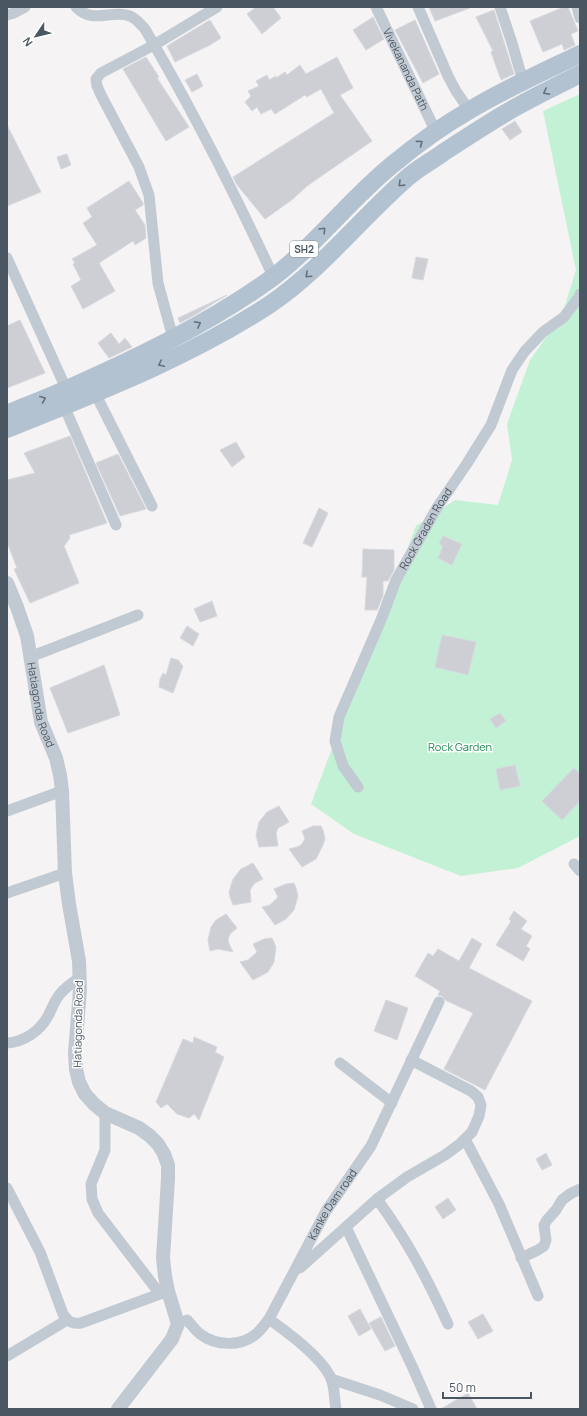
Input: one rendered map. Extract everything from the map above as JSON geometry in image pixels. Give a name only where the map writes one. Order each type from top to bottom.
[{"type":"main road","name":"SH2","points":[[7,429],[68,400],[251,292],[273,276],[301,252],[370,184],[392,165],[436,132],[469,110],[523,81],[580,54]]},
{"type":"main road","name":"SH2","points":[[7,414],[95,393],[182,354],[237,324],[269,305],[297,285],[409,176],[504,114],[580,74]]},
{"type":"street","points":[[7,15],[25,7]]},
{"type":"street","points":[[76,7],[83,14],[90,16],[129,16],[137,20],[145,29],[186,101],[240,204],[273,276]]},
{"type":"street","points":[[112,15],[126,7]]},
{"type":"street","points":[[173,338],[158,283],[149,195],[139,167],[101,95],[96,79],[101,73],[154,45],[217,7]]},
{"type":"street","name":"Vivekananda Path","points":[[376,7],[436,132]]},
{"type":"street","points":[[418,7],[448,76],[469,110]]},
{"type":"street","points":[[500,7],[523,81]]},
{"type":"street","points":[[578,7],[580,18]]},
{"type":"street","points":[[7,258],[68,400],[116,525]]},
{"type":"street","name":"Rock Graden Road","points":[[358,787],[343,766],[335,740],[339,717],[381,620],[396,580],[438,506],[491,425],[512,370],[525,351],[543,332],[564,317],[580,294]]},
{"type":"street","points":[[95,393],[152,506]]},
{"type":"street","name":"Hatiagonda Road","points":[[7,583],[17,607],[26,636],[41,722],[56,758],[60,775],[65,873],[79,961],[76,1069],[79,1082],[85,1094],[105,1113],[139,1128],[150,1136],[158,1144],[168,1165],[163,1258],[165,1276],[164,1293],[178,1324],[172,1338],[118,1409]]},
{"type":"street","points":[[30,657],[138,615]]},
{"type":"street","points":[[7,811],[62,792]]},
{"type":"street","points":[[7,893],[65,873]]},
{"type":"street","points":[[7,1043],[13,1043],[28,1037],[41,1027],[66,987],[79,978]]},
{"type":"street","name":"Kanke Dam road","points":[[187,1320],[200,1334],[214,1341],[228,1343],[241,1341],[256,1334],[269,1319],[326,1211],[371,1146],[440,1002]]},
{"type":"street","points":[[295,1272],[377,1199],[408,1177],[445,1155],[460,1144],[472,1132],[479,1116],[481,1105],[478,1097],[472,1091],[411,1060]]},
{"type":"street","points":[[340,1063],[392,1103]]},
{"type":"street","points":[[7,1188],[40,1252],[67,1320],[75,1323],[81,1323],[164,1293],[98,1213],[92,1199],[91,1184],[105,1150],[105,1113]]},
{"type":"street","points":[[465,1139],[500,1204],[521,1258],[538,1296]]},
{"type":"street","points":[[521,1258],[544,1246],[546,1240],[544,1225],[547,1220],[562,1200],[580,1189]]},
{"type":"street","points":[[377,1199],[414,1254],[448,1324]]},
{"type":"street","points":[[346,1227],[431,1409]]},
{"type":"street","points":[[269,1319],[292,1336],[322,1365],[331,1380],[335,1393],[336,1409]]},
{"type":"street","points":[[7,1356],[67,1320]]},
{"type":"street","points":[[331,1380],[380,1396],[412,1409]]},
{"type":"green space","name":"Rock Garden","points":[[580,94],[580,836],[518,868],[461,876],[354,834],[311,804],[416,526],[455,500],[498,505],[512,460],[507,424],[530,360],[562,315],[576,270],[543,111]]},
{"type":"building","points":[[256,7],[273,7],[281,18],[262,34],[247,14]]},
{"type":"building","points":[[429,7],[470,7],[470,8],[435,21]]},
{"type":"building","points":[[564,7],[568,7],[578,31],[571,34],[575,45],[564,50],[562,44],[543,52],[530,21]]},
{"type":"building","points":[[494,10],[514,74],[501,80],[491,52],[493,51],[476,17]]},
{"type":"building","points":[[373,17],[384,39],[366,50],[353,30]]},
{"type":"building","points":[[210,20],[221,38],[175,62],[167,46]]},
{"type":"building","points":[[415,20],[439,74],[423,83],[395,30]]},
{"type":"building","points":[[146,57],[159,77],[157,78],[189,127],[166,141],[123,69]]},
{"type":"building","points":[[337,57],[353,88],[340,95],[372,141],[307,186],[293,199],[265,219],[237,185],[233,177],[334,113],[321,89],[307,97],[305,95],[275,114],[271,109],[261,114],[257,107],[252,111],[245,102],[251,96],[248,91],[259,86],[256,81],[267,75],[269,80],[276,76],[276,78],[285,72],[287,75],[300,65],[306,74]]},
{"type":"building","points":[[197,74],[203,86],[192,92],[185,80]]},
{"type":"building","points":[[515,121],[522,132],[510,140],[502,129]]},
{"type":"building","points":[[7,125],[41,192],[7,206]]},
{"type":"building","points":[[67,154],[71,165],[61,169],[57,157]]},
{"type":"building","points":[[129,181],[143,203],[143,205],[135,210],[145,225],[146,238],[135,245],[133,241],[99,263],[115,291],[83,309],[71,286],[81,280],[72,259],[97,245],[83,223],[92,217],[87,208]]},
{"type":"building","points":[[416,257],[428,259],[423,280],[412,278]]},
{"type":"building","points":[[227,295],[193,316],[180,323],[178,318]]},
{"type":"building","points":[[20,320],[45,373],[7,388],[7,326]]},
{"type":"building","points":[[111,333],[119,344],[125,338],[132,347],[109,358],[98,343]]},
{"type":"building","points":[[70,436],[107,523],[69,535],[70,538],[64,546],[79,583],[30,603],[14,569],[17,568],[7,542],[7,480],[35,473],[24,453]]},
{"type":"building","points":[[236,442],[245,457],[232,467],[220,450]]},
{"type":"building","points":[[118,454],[146,509],[120,516],[96,463]]},
{"type":"building","points":[[319,508],[328,513],[312,547],[303,543]]},
{"type":"building","points":[[443,536],[462,544],[452,565],[438,558],[443,546],[439,544]]},
{"type":"building","points":[[363,549],[394,550],[394,570],[388,581],[383,581],[383,596],[377,610],[365,610],[367,577],[362,577]]},
{"type":"building","points":[[212,601],[217,616],[200,622],[194,609]]},
{"type":"building","points":[[187,626],[199,634],[193,646],[180,638]]},
{"type":"building","points":[[442,635],[476,642],[468,675],[435,667]]},
{"type":"building","points":[[171,658],[178,660],[183,666],[173,693],[159,687],[160,679],[163,673],[166,675]]},
{"type":"building","points":[[104,665],[120,715],[68,733],[50,688]]},
{"type":"building","points":[[500,713],[506,721],[496,728],[490,719]]},
{"type":"building","points":[[515,765],[520,786],[500,790],[496,769]]},
{"type":"building","points":[[574,768],[580,774],[580,801],[562,820],[542,801]]},
{"type":"building","points":[[279,806],[289,822],[278,828],[276,833],[278,846],[259,847],[256,835],[259,822],[267,812]]},
{"type":"building","points":[[313,826],[321,826],[325,839],[316,859],[302,867],[289,849],[301,845],[305,839],[302,831]]},
{"type":"building","points":[[253,863],[263,879],[255,883],[250,890],[251,902],[233,905],[229,892],[233,879],[241,869]]},
{"type":"building","points":[[294,883],[298,896],[294,910],[286,919],[275,925],[262,907],[270,905],[278,897],[274,889],[286,884]]},
{"type":"building","points":[[514,911],[527,921],[521,929],[532,936],[526,946],[530,949],[523,961],[496,945],[511,921],[509,919]]},
{"type":"building","points":[[226,914],[237,928],[230,934],[228,939],[233,952],[218,949],[210,951],[208,940],[211,927],[216,920]]},
{"type":"building","points":[[272,938],[276,947],[274,962],[268,972],[253,980],[240,962],[248,960],[257,952],[253,944],[264,939]]},
{"type":"building","points":[[472,938],[482,944],[469,968],[532,1001],[485,1090],[444,1069],[473,1013],[445,1000],[442,996],[438,995],[440,991],[415,976],[428,953],[433,956],[438,949],[459,961]]},
{"type":"building","points":[[386,1000],[408,1008],[397,1040],[374,1031]]},
{"type":"building","points":[[194,1037],[217,1047],[215,1052],[224,1057],[199,1120],[194,1114],[189,1118],[177,1114],[167,1104],[161,1108],[156,1102],[183,1039],[193,1043]]},
{"type":"building","points":[[546,1153],[552,1165],[542,1170],[536,1159]]},
{"type":"building","points":[[448,1198],[456,1210],[443,1219],[435,1207]]},
{"type":"building","points":[[360,1309],[371,1329],[359,1336],[348,1316]]},
{"type":"building","points":[[483,1314],[493,1331],[478,1339],[468,1322]]},
{"type":"building","points":[[381,1317],[395,1346],[385,1351],[369,1323]]},
{"type":"building","points":[[468,1393],[477,1409],[441,1409]]}]
